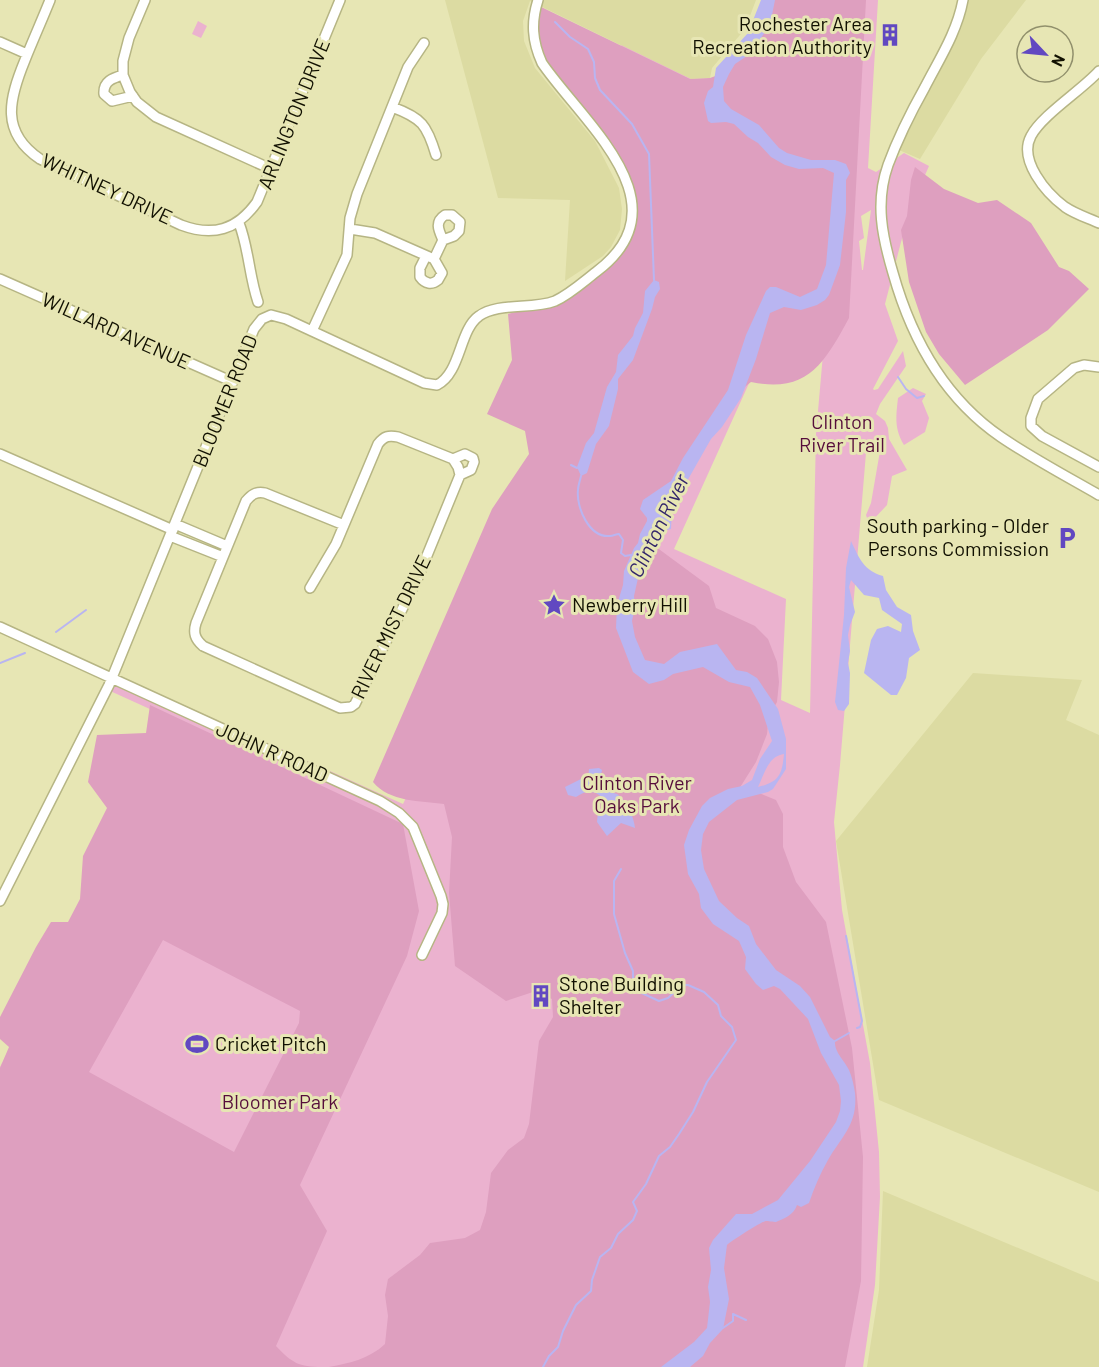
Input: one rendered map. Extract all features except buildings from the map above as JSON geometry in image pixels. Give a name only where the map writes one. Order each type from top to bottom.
[{"type":"street","name":"WHITNEY DRIVE","points":[[50,0],[14,87],[10,111],[18,139],[31,153],[192,229],[211,231],[239,223]]},
{"type":"street","points":[[145,0],[125,51],[123,75],[133,96],[148,113],[272,169]]},
{"type":"street","name":"ARLINGTON DRIVE","points":[[239,223],[256,202],[272,169],[340,0]]},
{"type":"street","name":"BLOOMER ROAD","points":[[0,901],[112,677],[254,329],[262,319],[276,315],[424,383],[437,385],[447,377],[478,316],[499,309],[537,306],[561,298],[612,259],[624,245],[631,227],[631,198],[617,162],[598,131],[547,70],[536,49],[533,23],[538,0]]},
{"type":"street","points":[[963,0],[954,33],[893,151],[883,185],[881,224],[890,262],[903,304],[922,349],[947,386],[982,422],[1007,441],[1099,495]]},
{"type":"street","points":[[0,42],[27,54]]},
{"type":"street","points":[[312,331],[344,262],[349,245],[353,204],[408,67],[424,44]]},
{"type":"street","points":[[1099,71],[1040,124],[1031,136],[1028,154],[1031,166],[1038,177],[1062,204],[1099,223]]},
{"type":"street","points":[[123,75],[109,81],[105,85],[104,94],[112,101],[133,96]]},
{"type":"street","points":[[392,106],[423,123],[428,129],[436,155]]},
{"type":"street","points":[[239,223],[245,240],[251,278],[258,302]]},
{"type":"street","points":[[350,229],[375,233],[430,257],[443,240]]},
{"type":"street","name":"WILLARD AVENUE","points":[[0,279],[233,382]]},
{"type":"street","points":[[1099,367],[1084,365],[1074,368],[1038,399],[1031,418],[1031,426],[1042,436],[1099,467]]},
{"type":"street","name":"RIVER MIST DRIVE","points":[[385,437],[398,437],[453,459],[465,454],[473,458],[474,462],[471,470],[460,475],[412,590],[356,704],[340,708],[199,643],[195,638],[194,630],[227,546],[246,501],[251,495],[257,492],[265,493],[344,525],[378,444],[385,437]]},
{"type":"street","points":[[0,454],[173,530],[223,557]]},
{"type":"street","points":[[453,459],[460,475]]},
{"type":"street","points":[[310,588],[331,554],[344,525]]},
{"type":"street","points":[[173,530],[227,546]]},
{"type":"street","name":"JOHN R ROAD","points":[[0,627],[380,801],[406,819],[417,834],[443,904],[439,921],[422,955]]},
{"type":"shaded area","points":[[445,0],[756,0],[745,29],[712,68],[710,78],[690,79],[530,1],[523,21],[524,41],[535,68],[595,141],[619,188],[622,209],[620,230],[611,247],[603,256],[565,281],[570,200],[498,198]]},
{"type":"shaded area","points":[[969,0],[1026,0],[981,59],[920,159],[899,150],[961,29]]},
{"type":"shaded area","points":[[973,673],[1082,680],[1066,720],[1099,735],[1099,1192],[879,1100],[836,841]]},
{"type":"shaded area","points":[[883,1191],[1099,1282],[1099,1367],[867,1367],[879,1290]]},
{"type":"green space","name":"Clinton River Oaks Park","points":[[765,0],[866,0],[849,318],[822,361],[801,379],[771,384],[751,382],[741,390],[733,390],[652,544],[709,586],[716,608],[755,626],[768,639],[777,662],[779,682],[777,702],[769,716],[767,734],[756,762],[739,789],[752,790],[776,800],[783,814],[783,847],[796,882],[826,922],[852,1048],[863,1157],[861,1281],[845,1367],[329,1367],[366,1357],[385,1344],[388,1316],[385,1295],[388,1279],[420,1255],[430,1243],[465,1238],[480,1230],[486,1212],[491,1173],[508,1150],[524,1138],[529,1124],[539,1041],[553,1017],[552,999],[533,992],[506,1001],[455,966],[449,893],[452,837],[444,804],[396,797],[380,789],[373,782],[492,509],[529,454],[525,431],[487,414],[512,360],[508,314],[548,303],[605,266],[629,233],[625,178],[536,49],[537,5],[690,79],[710,78],[721,74],[746,44]]},
{"type":"green space","points":[[849,0],[878,0],[868,168],[876,172],[904,153],[929,166],[916,196],[901,242],[885,304],[898,341],[873,389],[878,389],[903,351],[906,366],[880,404],[876,414],[885,421],[889,439],[907,470],[892,476],[887,505],[871,522],[868,521],[866,515],[871,503],[880,451],[876,443],[867,441],[834,822],[842,910],[870,1063],[879,1152],[880,1197],[875,1285],[863,1367],[0,1367],[0,1067],[174,720],[108,690],[115,674],[403,804],[426,756],[675,160],[621,45],[839,151]],"holes":[[[871,210],[863,270],[862,270],[859,241],[864,238],[861,216]],[[823,354],[816,434],[810,713],[781,700],[786,599],[674,549],[750,381]]]},
{"type":"green space","points":[[198,21],[207,26],[201,38],[192,34]]},
{"type":"green space","points":[[915,167],[944,189],[978,203],[997,200],[1031,223],[1059,267],[1069,271],[1089,289],[1048,330],[965,385],[939,354],[926,332],[909,282],[901,230],[907,216],[911,180]]},
{"type":"green space","points":[[913,388],[926,394],[922,401],[929,418],[925,432],[904,445],[897,428],[898,398]]},
{"type":"green space","name":"Bloomer Park","points":[[150,705],[403,824],[419,911],[407,956],[300,1185],[327,1231],[276,1346],[296,1363],[322,1367],[0,1367],[0,1068],[9,1047],[0,1039],[0,1017],[51,922],[68,922],[80,899],[83,856],[107,808],[88,782],[97,735],[146,733]],"holes":[[[163,940],[300,1011],[299,1023],[234,1152],[89,1072]]]},
{"type":"water","name":"Clinton River","points":[[761,0],[775,0],[771,20],[765,32],[750,54],[735,64],[729,74],[723,87],[724,101],[731,109],[759,125],[779,148],[787,153],[811,160],[835,160],[846,164],[850,173],[846,180],[846,212],[840,265],[825,300],[801,310],[784,307],[770,313],[741,398],[711,439],[672,509],[671,529],[662,531],[655,541],[654,550],[638,578],[632,621],[635,637],[645,660],[664,664],[680,652],[717,644],[736,670],[747,672],[757,678],[778,709],[786,739],[786,769],[773,789],[737,800],[709,822],[703,834],[701,850],[704,869],[719,901],[749,926],[756,944],[776,970],[800,986],[810,997],[849,1070],[854,1087],[855,1104],[851,1121],[825,1165],[809,1203],[801,1207],[797,1205],[791,1214],[776,1222],[763,1222],[727,1245],[724,1268],[729,1299],[723,1329],[710,1343],[703,1356],[690,1367],[661,1367],[694,1342],[707,1328],[710,1302],[708,1287],[711,1270],[709,1248],[713,1240],[736,1214],[752,1214],[778,1200],[810,1161],[836,1122],[841,1101],[839,1085],[821,1053],[808,1019],[780,989],[774,986],[763,990],[756,984],[745,969],[746,957],[739,941],[713,924],[701,908],[699,894],[688,874],[684,845],[702,806],[710,798],[752,780],[760,759],[772,741],[760,705],[750,687],[729,682],[703,667],[673,674],[664,680],[649,684],[633,672],[616,628],[617,605],[623,585],[624,571],[647,521],[640,509],[643,500],[671,481],[683,458],[728,390],[746,335],[766,291],[770,287],[776,287],[800,297],[817,289],[826,265],[834,173],[823,168],[799,169],[785,165],[771,157],[734,124],[708,121],[704,103],[708,91],[713,87],[716,68],[748,33]],"holes":[[[784,754],[775,780],[758,787],[770,762]]]},
{"type":"water","points":[[654,280],[659,282],[660,289],[655,297],[633,360],[618,379],[618,389],[609,426],[596,444],[587,473],[581,476],[577,467],[586,443],[594,433],[607,387],[616,372],[618,355],[633,336],[643,313],[645,291]]},
{"type":"water","points":[[851,541],[867,567],[883,576],[886,590],[897,607],[911,615],[913,631],[920,650],[909,658],[906,678],[897,695],[891,695],[864,673],[871,640],[877,629],[888,626],[901,632],[902,624],[882,610],[879,598],[864,595],[851,580],[849,587],[855,612],[848,635],[849,704],[844,711],[838,710],[835,702],[844,615],[846,568]]},
{"type":"water","points":[[589,769],[602,770],[601,779],[606,789],[617,794],[627,805],[635,828],[621,823],[607,836],[597,822],[598,812],[611,813],[605,801],[593,792],[576,797],[568,795],[565,787],[581,779],[588,781]]},
{"type":"waterway","points":[[555,22],[570,37],[588,49],[594,62],[595,78],[600,90],[632,124],[649,154],[654,280]]},
{"type":"waterway","points":[[898,377],[906,389],[917,398],[924,396]]},
{"type":"waterway","points":[[571,465],[577,468]]},
{"type":"waterway","name":"Clinton River","points":[[581,476],[578,497],[585,520],[590,527],[603,535],[619,534],[623,540],[621,553],[625,556],[631,555]]},
{"type":"waterway","points":[[56,632],[86,610]]},
{"type":"waterway","points":[[0,663],[25,653]]},
{"type":"waterway","points":[[543,1367],[558,1347],[576,1305],[591,1291],[592,1280],[600,1257],[611,1248],[618,1234],[633,1220],[637,1211],[633,1202],[646,1184],[659,1156],[670,1147],[679,1134],[693,1112],[707,1082],[736,1040],[732,1027],[721,1016],[718,1005],[704,992],[688,985],[682,985],[668,998],[659,1001],[633,989],[633,971],[625,953],[614,914],[614,881],[621,869]]},
{"type":"waterway","points":[[846,936],[862,1021],[860,1027],[857,1028]]},
{"type":"waterway","points":[[835,1041],[849,1033]]},
{"type":"waterway","points":[[723,1328],[733,1321],[733,1314],[746,1320]]},
{"type":"place","name":"Rochester Area Recreation Authority","points":[[890,35]]},
{"type":"place","name":"South parking - Older Persons Commission","points":[[1067,538]]},
{"type":"place","name":"Newberry Hill","points":[[554,605]]},
{"type":"place","name":"Stone Building Shelter","points":[[541,996]]},
{"type":"place","name":"Cricket Pitch","points":[[197,1044]]},
{"type":"park label","name":"Clinton River Trail","points":[[842,434]]}]
